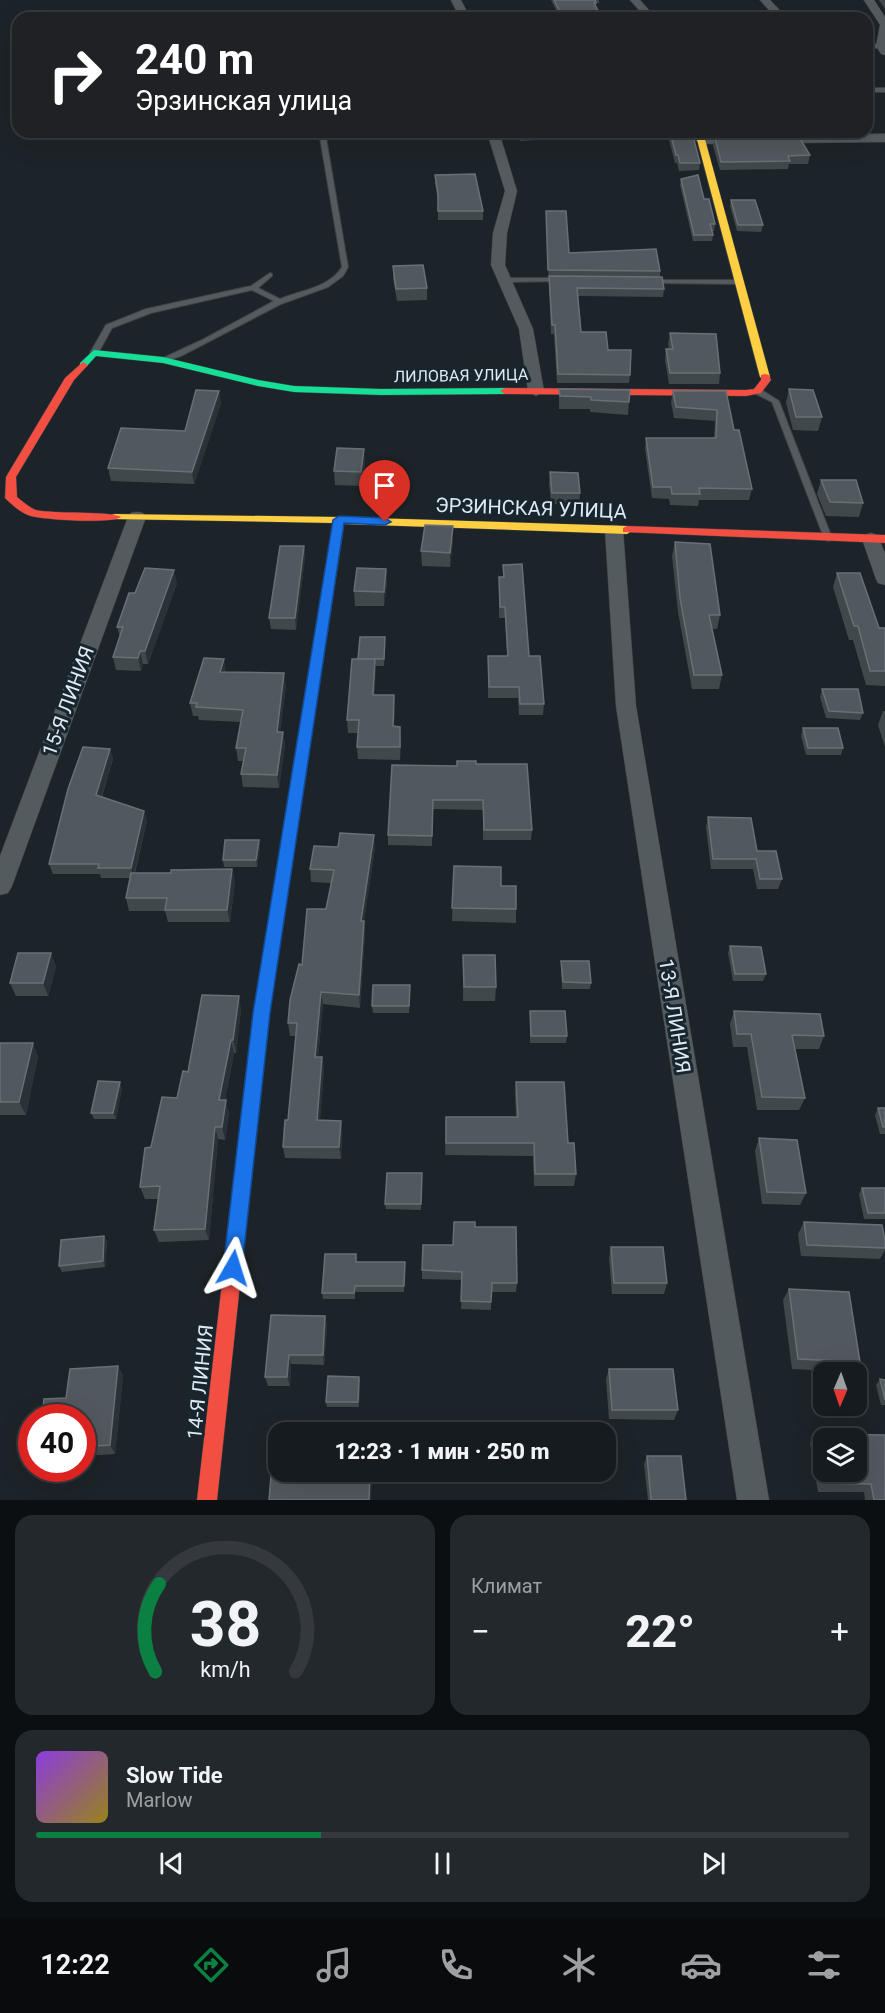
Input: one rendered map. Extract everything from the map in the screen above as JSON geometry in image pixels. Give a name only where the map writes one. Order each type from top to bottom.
[{"type":"street","points":[[635,0],[646,12]]},
{"type":"street","points":[[765,0],[776,12]]},
{"type":"street","points":[[869,0],[885,25],[884,48]]},
{"type":"street","points":[[495,138],[512,191],[500,233],[498,265],[526,329],[536,391]]},
{"type":"street","points":[[701,138],[766,380],[757,391]]},
{"type":"street","name":"ЛИЛОВАЯ УЛИЦА","points":[[94,353],[163,360],[294,388],[381,392],[746,393],[757,391]]},
{"type":"street","name":"ЭРЗИНСКАЯ УЛИЦА","points":[[94,353],[70,378],[11,477],[11,498],[32,513],[88,518],[339,520],[878,539]]},
{"type":"street","name":"15-Я ЛИНИЯ","points":[[0,886],[137,517]]},
{"type":"street","name":"14-Я ЛИНИЯ","points":[[207,1500],[261,1013],[339,520]]},
{"type":"street","name":"13-Я ЛИНИЯ","points":[[614,530],[626,706],[753,1500]]},
{"type":"street","points":[[878,539],[885,579]]},
{"type":"lane","points":[[163,360],[184,353],[279,302],[331,283],[342,276],[345,267],[323,138]]},
{"type":"lane","points":[[94,353],[109,327],[149,311],[253,288],[270,275]]},
{"type":"lane","points":[[504,280],[575,280]]},
{"type":"lane","points":[[645,281],[740,282]]},
{"type":"lane","points":[[253,288],[279,302]]},
{"type":"lane","points":[[757,391],[775,401],[828,538]]},
{"type":"building","points":[[554,0],[595,0],[596,3],[594,3],[599,12],[560,12]]},
{"type":"building","points":[[672,138],[694,138],[700,163],[680,163]]},
{"type":"building","points":[[715,138],[800,138],[810,155],[788,156],[790,161],[721,162]]},
{"type":"building","points":[[475,174],[483,211],[438,211],[435,175]]},
{"type":"building","points":[[698,175],[704,199],[709,199],[715,224],[710,224],[713,235],[694,235],[681,179]]},
{"type":"building","points":[[731,200],[755,200],[763,225],[738,225]]},
{"type":"building","points":[[546,211],[566,211],[569,253],[656,249],[660,271],[548,270]]},
{"type":"building","points":[[423,265],[427,288],[396,289],[393,266]]},
{"type":"building","points":[[549,276],[662,277],[664,289],[577,288],[581,332],[606,332],[608,350],[631,350],[630,375],[558,374]]},
{"type":"building","points":[[670,333],[716,334],[720,373],[670,373],[666,349],[673,349]]},
{"type":"building","points":[[559,389],[630,390],[629,402],[560,396]]},
{"type":"building","points":[[789,389],[813,390],[822,417],[796,417]]},
{"type":"building","points":[[196,390],[219,391],[192,472],[108,468],[121,428],[185,431]]},
{"type":"building","points":[[673,391],[726,391],[734,430],[739,430],[752,489],[699,488],[700,494],[672,494],[671,487],[653,487],[646,438],[716,438],[717,410],[676,407]]},
{"type":"building","points":[[337,448],[364,449],[361,472],[334,471]]},
{"type":"building","points":[[550,472],[578,473],[580,493],[552,493]]},
{"type":"building","points":[[821,480],[856,480],[863,503],[830,502]]},
{"type":"building","points":[[425,525],[453,526],[450,553],[421,551]]},
{"type":"building","points":[[675,542],[710,544],[720,615],[709,615],[722,675],[694,675],[680,598]]},
{"type":"building","points":[[280,546],[304,546],[295,618],[269,618]]},
{"type":"building","points":[[522,564],[529,656],[540,656],[544,704],[520,704],[519,687],[489,687],[488,656],[508,656],[505,607],[500,607],[499,577],[504,577],[503,565]]},
{"type":"building","points":[[145,568],[174,570],[145,651],[140,651],[138,658],[113,657],[123,627],[117,627],[129,593],[135,593]]},
{"type":"building","points":[[357,568],[386,569],[384,592],[354,591]]},
{"type":"building","points":[[837,573],[860,573],[879,628],[885,628],[885,671],[870,671],[858,626],[854,626]]},
{"type":"building","points":[[360,637],[385,637],[384,659],[358,659]]},
{"type":"building","points":[[204,658],[224,659],[220,672],[284,673],[277,732],[283,732],[277,775],[241,774],[246,748],[236,748],[243,710],[196,707],[197,703],[190,703]]},
{"type":"building","points":[[352,659],[375,659],[373,695],[394,695],[393,726],[400,727],[400,747],[357,747],[359,720],[347,720]]},
{"type":"building","points":[[822,689],[858,689],[863,713],[829,711]]},
{"type":"building","points":[[803,728],[838,728],[843,748],[808,748]]},
{"type":"building","points":[[83,747],[110,749],[96,795],[144,811],[131,868],[98,868],[99,864],[49,864],[68,789]]},
{"type":"building","points":[[457,761],[476,761],[476,764],[527,764],[532,830],[484,830],[483,800],[433,800],[432,836],[388,835],[392,765],[457,766]]},
{"type":"building","points":[[708,817],[751,818],[757,851],[776,851],[782,879],[760,879],[756,859],[713,859]]},
{"type":"building","points":[[340,833],[374,835],[361,921],[364,921],[359,995],[321,992],[315,1057],[322,1057],[317,1120],[341,1121],[339,1147],[283,1147],[285,1120],[288,1120],[297,1023],[288,1023],[290,1000],[299,964],[302,965],[307,909],[326,909],[334,870],[310,869],[314,846],[338,847]]},
{"type":"building","points":[[225,840],[259,840],[256,860],[223,860]]},
{"type":"building","points":[[454,866],[501,867],[501,886],[516,886],[516,909],[452,908]]},
{"type":"building","points":[[232,869],[227,910],[165,910],[167,898],[126,898],[131,873]]},
{"type":"building","points":[[730,946],[761,947],[766,974],[735,974]]},
{"type":"building","points":[[18,953],[51,953],[43,983],[10,983]]},
{"type":"building","points":[[463,955],[495,955],[496,987],[464,987]]},
{"type":"building","points":[[561,961],[589,961],[591,983],[563,982]]},
{"type":"building","points":[[373,985],[410,985],[409,1006],[372,1006]]},
{"type":"building","points":[[202,995],[239,996],[233,1040],[231,1040],[219,1100],[226,1100],[222,1127],[215,1127],[205,1229],[154,1230],[160,1186],[140,1187],[145,1148],[151,1147],[162,1097],[177,1098],[183,1071],[188,1072]]},
{"type":"building","points":[[530,1011],[565,1011],[567,1036],[531,1036]]},
{"type":"building","points":[[734,1011],[820,1014],[824,1036],[792,1035],[805,1098],[762,1097],[751,1034],[737,1034]]},
{"type":"building","points":[[0,1043],[33,1043],[19,1102],[0,1102]]},
{"type":"building","points":[[98,1081],[120,1082],[113,1113],[91,1113]]},
{"type":"building","points":[[516,1082],[564,1082],[568,1143],[574,1143],[576,1174],[535,1174],[534,1143],[446,1143],[446,1117],[518,1117]]},
{"type":"building","points":[[878,1108],[885,1108],[885,1127],[883,1127]]},
{"type":"building","points":[[759,1138],[797,1140],[806,1193],[767,1192]]},
{"type":"building","points":[[387,1173],[422,1173],[421,1204],[385,1204]]},
{"type":"building","points":[[862,1188],[885,1188],[885,1213],[868,1213]]},
{"type":"building","points":[[454,1222],[475,1222],[475,1227],[516,1227],[517,1283],[492,1283],[491,1302],[461,1301],[462,1272],[422,1270],[423,1245],[453,1245]]},
{"type":"building","points":[[804,1222],[882,1225],[885,1248],[807,1245]]},
{"type":"building","points":[[104,1236],[103,1261],[59,1266],[61,1240]]},
{"type":"building","points":[[611,1247],[663,1247],[667,1283],[614,1283]]},
{"type":"building","points":[[325,1254],[356,1254],[356,1262],[405,1262],[404,1286],[355,1286],[354,1293],[322,1293]]},
{"type":"building","points":[[789,1289],[849,1292],[860,1362],[798,1359]]},
{"type":"building","points":[[271,1315],[325,1316],[323,1355],[289,1355],[287,1377],[265,1377]]},
{"type":"building","points":[[118,1366],[110,1445],[96,1446],[96,1404],[43,1404],[44,1399],[66,1398],[70,1369]]},
{"type":"building","points":[[609,1369],[673,1369],[678,1410],[612,1410]]},
{"type":"building","points":[[328,1376],[359,1377],[358,1402],[326,1402]]},
{"type":"building","points":[[880,1379],[885,1380],[885,1400]]},
{"type":"building","points":[[867,1435],[885,1435],[885,1500],[874,1500],[871,1484],[825,1482],[867,1482]]},
{"type":"building","points":[[647,1456],[681,1456],[686,1500],[651,1500]]},
{"type":"building","points":[[270,1482],[370,1482],[369,1500],[269,1500]]},
{"type":"traffic: fast","points":[[83,365],[94,353],[163,360],[258,383],[294,389],[381,392],[505,391]]},
{"type":"traffic: slow","points":[[701,138],[765,377]]},
{"type":"traffic: slow","points":[[115,517],[339,520],[627,530]]},
{"type":"traffic: slow","points":[[260,1022],[339,520]]},
{"type":"traffic: jam","points":[[83,365],[70,378],[11,477],[11,498],[32,513],[89,518],[115,517]]},
{"type":"traffic: jam","points":[[505,391],[746,393],[757,391],[766,380],[765,377]]},
{"type":"traffic: jam","points":[[627,530],[885,539]]},
{"type":"traffic: jam","points":[[207,1500],[260,1022]]},
{"type":"route","points":[[233,1268],[261,1013],[339,520],[385,522]]}]
